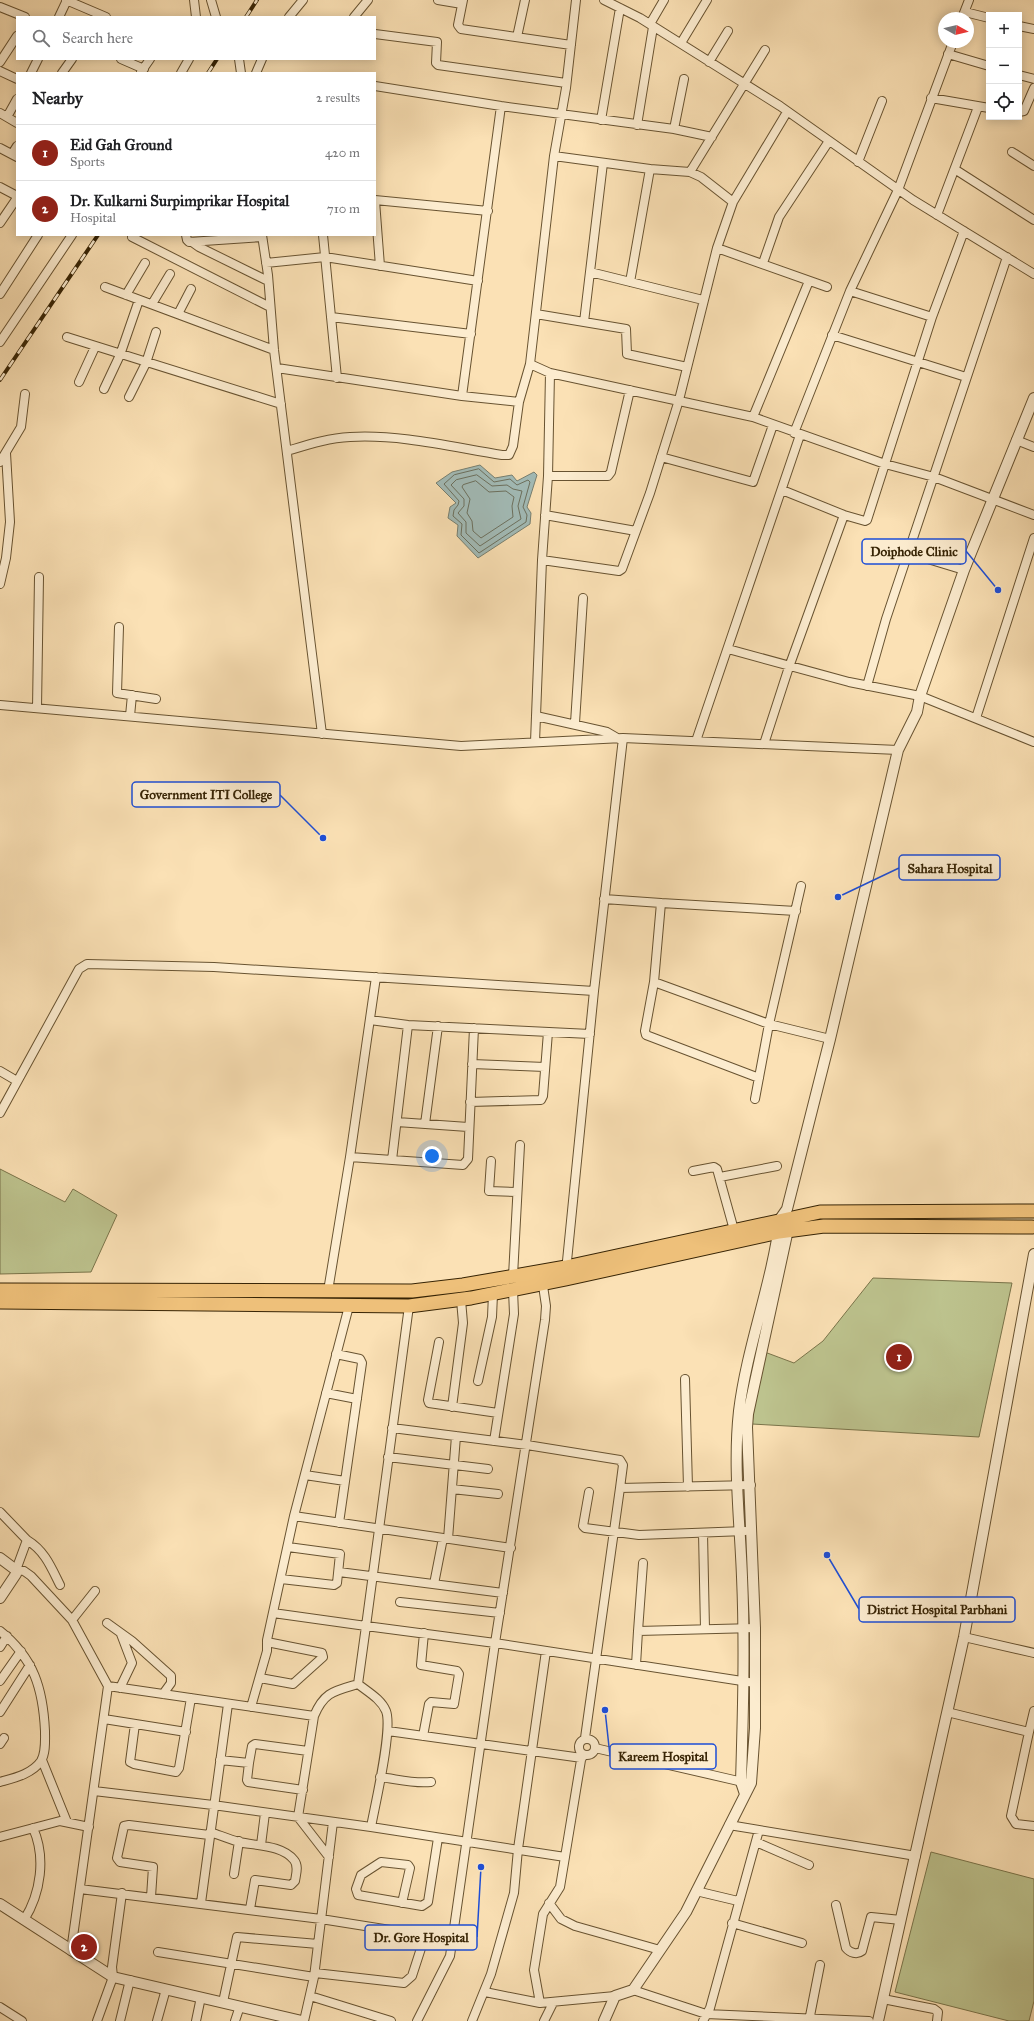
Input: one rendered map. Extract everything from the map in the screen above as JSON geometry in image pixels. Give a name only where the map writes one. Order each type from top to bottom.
[{"type":"highway","points":[[0,1302],[409,1306],[461,1300],[513,1290],[542,1278],[783,1232],[824,1226],[1033,1228],[1030,1221],[1034,1212],[820,1212],[786,1215],[734,1230],[566,1273]]},
{"type":"highway","points":[[0,1290],[412,1291],[514,1276],[542,1278]]},
{"type":"highway","points":[[334,1291],[344,1306]]},
{"type":"street","points":[[59,16],[66,0],[104,16]]},
{"type":"street","points":[[194,0],[196,16]]},
{"type":"street","points":[[211,0],[216,16]]},
{"type":"street","points":[[290,16],[303,0]]},
{"type":"street","points":[[355,16],[368,0]]},
{"type":"street","points":[[438,0],[462,2],[459,28],[571,45]]},
{"type":"street","points":[[517,37],[525,0]]},
{"type":"street","points":[[287,451],[326,440],[349,437],[374,437],[401,439],[509,455],[513,446],[519,402],[530,364],[554,156],[562,115],[576,0]]},
{"type":"street","points":[[604,0],[681,43],[787,112],[898,190],[1034,274]]},
{"type":"street","points":[[636,125],[651,25],[664,0]]},
{"type":"street","points":[[681,43],[707,0]]},
{"type":"street","points":[[965,12],[969,0]]},
{"type":"street","points":[[0,7],[22,16]]},
{"type":"street","points":[[601,120],[620,8]]},
{"type":"street","points":[[974,16],[986,18]]},
{"type":"street","points":[[1022,27],[1034,29]]},
{"type":"street","points":[[708,62],[728,31]]},
{"type":"street","points":[[376,34],[437,42],[436,63],[438,66],[566,83]]},
{"type":"street","points":[[0,62],[16,38]]},
{"type":"street","points":[[696,741],[782,490],[797,434],[832,336],[850,291],[898,190],[950,48]]},
{"type":"street","points":[[690,172],[765,50]]},
{"type":"street","points":[[948,54],[986,65]]},
{"type":"street","points":[[32,72],[38,60]]},
{"type":"street","points":[[63,72],[71,60]]},
{"type":"street","points":[[123,60],[142,71],[149,60]]},
{"type":"street","points":[[182,72],[188,60]]},
{"type":"street","points":[[239,60],[241,72]]},
{"type":"street","points":[[256,72],[262,60]]},
{"type":"street","points":[[0,70],[16,78]]},
{"type":"street","points":[[1022,76],[1034,79]]},
{"type":"street","points":[[674,129],[684,79]]},
{"type":"street","points":[[376,86],[562,115],[674,129],[712,137]]},
{"type":"street","points":[[1022,111],[1026,108],[1034,88]]},
{"type":"street","points":[[931,98],[986,108]]},
{"type":"street","points":[[16,100],[3,115],[16,122]]},
{"type":"street","points":[[858,162],[882,101]]},
{"type":"street","points":[[462,396],[501,106]]},
{"type":"street","points":[[938,215],[956,170],[978,107]]},
{"type":"street","points":[[542,560],[620,571],[636,531],[679,400],[717,248],[734,202],[787,112]]},
{"type":"street","points":[[763,263],[779,217],[828,141]]},
{"type":"street","points":[[0,148],[14,156]]},
{"type":"street","points":[[1012,152],[1034,166]]},
{"type":"street","points":[[554,156],[650,169],[690,172],[701,177],[734,202]]},
{"type":"street","points":[[584,322],[603,163]]},
{"type":"street","points":[[630,282],[650,169]]},
{"type":"street","points":[[956,170],[1034,220]]},
{"type":"street","points":[[0,187],[16,196]]},
{"type":"street","points":[[0,223],[16,199]]},
{"type":"street","points":[[376,201],[488,211]]},
{"type":"street","points":[[376,214],[380,266]]},
{"type":"street","points":[[782,490],[844,515],[864,521],[867,520],[932,317],[964,231]]},
{"type":"street","points":[[0,294],[37,236]]},
{"type":"street","points":[[0,342],[71,236]]},
{"type":"street","points":[[186,236],[187,240],[199,247],[268,281]]},
{"type":"street","points":[[192,242],[220,237],[262,236],[268,281],[274,350],[322,734]]},
{"type":"street","points":[[323,236],[336,378]]},
{"type":"street","points":[[132,237],[270,307]]},
{"type":"street","points":[[717,248],[763,263],[827,287]]},
{"type":"street","points":[[266,263],[325,257],[478,281]]},
{"type":"street","points":[[867,686],[886,619],[1007,257]]},
{"type":"street","points":[[126,295],[145,263]]},
{"type":"street","points":[[590,272],[703,300]]},
{"type":"street","points":[[152,304],[170,274]]},
{"type":"street","points":[[753,417],[809,281]]},
{"type":"street","points":[[105,287],[274,350]]},
{"type":"street","points":[[178,314],[192,289]]},
{"type":"street","points":[[850,291],[932,317]]},
{"type":"street","points":[[104,389],[120,355],[139,300]]},
{"type":"street","points":[[536,314],[626,329],[626,352],[629,355],[687,367]]},
{"type":"street","points":[[331,317],[471,334]]},
{"type":"street","points":[[129,397],[146,363],[156,332]]},
{"type":"street","points":[[832,336],[918,361],[966,377]]},
{"type":"street","points":[[67,337],[120,355],[281,404]]},
{"type":"street","points":[[79,382],[95,347]]},
{"type":"street","points":[[530,364],[550,373],[753,417],[797,434],[885,464],[934,477],[1034,515]]},
{"type":"street","points":[[277,368],[462,396],[519,402]]},
{"type":"street","points":[[535,742],[542,560],[548,476],[550,373]]},
{"type":"street","points":[[548,476],[608,476],[611,472],[630,390]]},
{"type":"street","points":[[0,462],[22,427],[25,394]]},
{"type":"street","points":[[485,1992],[540,2003],[553,2003],[614,1996],[633,1990],[686,1912],[745,1794],[755,1728],[756,1628],[747,1435],[748,1414],[786,1215],[830,1039],[898,750],[917,712],[920,696],[964,570],[1034,398]]},
{"type":"street","points":[[661,456],[753,482],[773,425]]},
{"type":"street","points":[[1016,440],[1034,447]]},
{"type":"street","points":[[0,582],[3,556],[10,522],[6,453]]},
{"type":"street","points":[[545,515],[636,531]]},
{"type":"street","points":[[764,744],[789,667],[844,515]]},
{"type":"street","points":[[976,718],[1034,538]]},
{"type":"street","points":[[908,553],[964,570]]},
{"type":"street","points":[[38,708],[39,577]]},
{"type":"street","points":[[575,723],[584,598]]},
{"type":"street","points":[[119,627],[116,692],[119,694],[156,699]]},
{"type":"street","points":[[728,649],[789,667],[867,686],[920,696],[1034,742]]},
{"type":"street","points":[[0,696],[1,705],[461,746],[621,738],[898,750]]},
{"type":"street","points":[[130,716],[132,696]]},
{"type":"street","points":[[536,716],[575,723],[608,732],[621,738]]},
{"type":"street","points":[[566,1273],[621,738]]},
{"type":"street","points":[[755,1099],[769,1024],[802,886]]},
{"type":"street","points":[[604,899],[796,911]]},
{"type":"street","points":[[661,903],[654,982],[645,1031],[646,1036],[759,1078]]},
{"type":"street","points":[[0,1113],[79,969],[88,964],[214,967],[594,991]]},
{"type":"street","points":[[334,1291],[350,1157],[376,977]]},
{"type":"street","points":[[654,982],[769,1024],[830,1039]]},
{"type":"street","points":[[370,1020],[408,1025],[590,1034]]},
{"type":"street","points":[[392,1160],[408,1025]]},
{"type":"street","points":[[425,1124],[438,1026]]},
{"type":"street","points":[[350,1157],[463,1165],[468,1160],[468,1128],[474,1028]]},
{"type":"street","points":[[470,1102],[538,1101],[543,1096],[548,1032]]},
{"type":"street","points":[[472,1064],[545,1066]]},
{"type":"street","points":[[0,1071],[17,1080]]},
{"type":"street","points":[[397,1122],[468,1128]]},
{"type":"street","points":[[514,1276],[520,1145]]},
{"type":"street","points":[[491,1161],[490,1191],[517,1192]]},
{"type":"street","points":[[720,1177],[777,1166]]},
{"type":"street","points":[[693,1171],[716,1167],[734,1230]]},
{"type":"street","points":[[746,1783],[742,1728],[744,1682],[743,1628],[737,1486],[739,1410],[747,1368],[783,1232]]},
{"type":"street","points":[[878,2021],[964,1637],[1034,1254]]},
{"type":"street","points":[[417,2021],[447,1965],[453,1940],[495,1643],[527,1445],[545,1320],[546,1306],[542,1278]]},
{"type":"street","points":[[494,1441],[514,1314],[513,1290]]},
{"type":"street","points":[[478,1381],[492,1317],[492,1294]]},
{"type":"street","points":[[452,1407],[463,1323],[461,1300]]},
{"type":"street","points":[[251,1707],[267,1651],[267,1642],[294,1516],[336,1354],[344,1306]]},
{"type":"street","points":[[358,1684],[409,1306]]},
{"type":"street","points":[[439,1342],[428,1402],[452,1407],[498,1413]]},
{"type":"street","points":[[336,1354],[361,1360],[357,1399],[339,1523]]},
{"type":"street","points":[[685,1379],[688,1487]]},
{"type":"street","points":[[326,1393],[357,1399]]},
{"type":"street","points":[[392,1428],[527,1445],[620,1460],[623,1465],[585,1738],[581,1740],[578,1748],[582,1756],[560,1887],[543,1914],[534,1970],[540,2003]]},
{"type":"street","points":[[434,1584],[446,1539],[456,1436]]},
{"type":"street","points":[[388,1457],[488,1469]]},
{"type":"street","points":[[305,1475],[345,1482]]},
{"type":"street","points":[[620,1488],[750,1486]]},
{"type":"street","points":[[452,1489],[498,1494]]},
{"type":"street","points":[[589,1492],[583,1526],[585,1528],[614,1533],[639,1535],[752,1531]]},
{"type":"street","points":[[0,1512],[27,1540],[40,1549],[50,1563],[60,1585]]},
{"type":"street","points":[[294,1516],[511,1548]]},
{"type":"street","points":[[703,1532],[705,1629]]},
{"type":"street","points":[[0,1598],[16,1574],[16,1570],[27,1540]]},
{"type":"street","points":[[281,1579],[334,1585],[337,1583],[340,1554],[288,1547]]},
{"type":"street","points":[[0,1558],[16,1570],[31,1576],[72,1620],[108,1686],[71,1951]]},
{"type":"street","points":[[636,1665],[643,1563]]},
{"type":"street","points":[[339,1572],[372,1575],[503,1593]]},
{"type":"street","points":[[72,1620],[95,1591]]},
{"type":"street","points":[[400,1602],[500,1613]]},
{"type":"street","points":[[273,1613],[495,1643],[755,1683]]},
{"type":"street","points":[[107,1623],[121,1633],[171,1676],[171,1683],[162,1694]]},
{"type":"street","points":[[638,1631],[756,1628]]},
{"type":"street","points":[[0,1630],[21,1651],[30,1664],[39,1686],[43,1706],[45,1741],[42,1760],[67,1822]]},
{"type":"street","points":[[120,1688],[132,1663],[121,1633]]},
{"type":"street","points":[[423,1736],[429,1704],[431,1702],[454,1704],[459,1674],[457,1671],[421,1665],[424,1633]]},
{"type":"street","points":[[0,1647],[7,1636]]},
{"type":"street","points":[[964,1637],[1034,1653]]},
{"type":"street","points":[[260,1678],[293,1684],[324,1657],[322,1654],[267,1642]]},
{"type":"street","points":[[0,1681],[21,1651]]},
{"type":"street","points":[[472,2021],[485,1992],[514,1893],[518,1850],[546,1651]]},
{"type":"street","points":[[0,1712],[30,1664]]},
{"type":"street","points":[[329,1857],[298,1817],[308,1751],[314,1716],[318,1705],[325,1696],[358,1684]]},
{"type":"street","points":[[358,1684],[381,1701],[387,1712],[388,1731],[370,1828]]},
{"type":"street","points":[[108,1686],[314,1716]]},
{"type":"street","points":[[135,1724],[130,1762],[176,1772],[179,1768],[191,1698]]},
{"type":"street","points":[[201,1903],[209,1833],[228,1704]]},
{"type":"street","points":[[947,1712],[1029,1732]]},
{"type":"street","points":[[1034,1712],[1011,1816],[1016,1824],[1034,1826]]},
{"type":"street","points":[[104,1719],[186,1732]]},
{"type":"street","points":[[742,1728],[755,1728]]},
{"type":"street","points":[[388,1731],[532,1751],[582,1756],[590,1755],[595,1748]]},
{"type":"street","points":[[585,1738],[593,1741],[595,1748]]},
{"type":"street","points":[[303,1790],[248,1782],[249,1763],[252,1746],[256,1744],[308,1751]]},
{"type":"street","points":[[595,1748],[746,1783]]},
{"type":"street","points":[[0,1782],[26,1773],[42,1760]]},
{"type":"street","points":[[220,1760],[249,1763]]},
{"type":"street","points":[[380,1777],[403,1779],[417,1784],[430,1782]]},
{"type":"street","points":[[94,1791],[213,1805],[565,1857]]},
{"type":"street","points":[[261,1845],[265,1813]]},
{"type":"street","points":[[0,1837],[55,1822],[67,1822],[89,1827]]},
{"type":"street","points":[[0,1904],[113,1977],[297,2020],[310,1996],[314,1975],[333,1822]]},
{"type":"street","points":[[151,1897],[153,1867],[120,1862],[116,1858],[124,1826],[129,1825],[209,1833],[239,1842],[261,1845],[284,1852],[294,1860],[297,1869],[295,1881],[291,1885],[255,1880],[250,1909]]},
{"type":"street","points":[[729,1826],[916,1856]]},
{"type":"street","points":[[24,1920],[35,1899],[40,1863],[39,1843],[33,1828]]},
{"type":"street","points":[[705,2018],[710,2008],[738,1901],[759,1830]]},
{"type":"street","points":[[402,1903],[410,1868],[408,1865],[380,1862],[360,1877],[356,1890],[358,1895],[402,1903],[422,1906],[428,1902],[438,1838]]},
{"type":"street","points":[[234,1874],[239,1842]]},
{"type":"street","points":[[756,1842],[809,1865]]},
{"type":"street","points":[[80,1889],[250,1909],[453,1940]]},
{"type":"street","points":[[696,1891],[738,1901]]},
{"type":"street","points":[[97,2021],[113,1977],[112,1967],[122,1893]]},
{"type":"street","points":[[549,1903],[561,1919],[575,1926],[660,1950]]},
{"type":"street","points":[[836,1906],[846,1948],[850,1952],[858,1953],[862,1951],[871,1917],[901,1920]]},
{"type":"street","points":[[732,1923],[802,1943]]},
{"type":"street","points":[[158,1952],[230,1964],[314,1975],[404,1983],[412,1976],[425,1936]]},
{"type":"street","points":[[223,2002],[237,1937],[318,1944]]},
{"type":"street","points":[[810,2019],[820,1965]]},
{"type":"street","points":[[120,2021],[130,1980]]},
{"type":"street","points":[[157,2021],[166,1989]]},
{"type":"street","points":[[633,1990],[705,2018],[869,2021]]},
{"type":"street","points":[[310,1996],[391,2021]]},
{"type":"street","points":[[604,2021],[614,1996]]},
{"type":"street","points":[[196,2021],[201,1997]]},
{"type":"street","points":[[883,2000],[934,2009],[938,2012],[937,2021]]},
{"type":"street","points":[[544,2021],[553,2003]]},
{"type":"street","points":[[235,2021],[240,2006]]},
{"type":"street","points":[[0,2007],[22,2021]]},
{"type":"green space","points":[[0,1169],[65,1202],[73,1189],[117,1215],[91,1272],[0,1274]]},
{"type":"green space","points":[[873,1278],[1012,1283],[979,1437],[752,1424],[762,1351],[794,1363],[823,1341]]},
{"type":"green space","points":[[931,1852],[1034,1879],[1034,2001],[1029,2021],[1009,2021],[895,1992]]},
{"type":"water","points":[[480,465],[495,478],[512,475],[517,481],[534,472],[537,475],[527,507],[531,513],[530,524],[478,558],[457,536],[458,525],[448,518],[450,507],[456,503],[436,483],[452,472]]},
{"type":"railway","points":[[247,16],[257,0]]},
{"type":"railway","points":[[209,72],[216,60]]},
{"type":"railway","points":[[0,380],[97,236]]},
{"type":"place","name":"Doiphode Clinic","points":[[998,590]]},
{"type":"place","name":"Government ITI College","points":[[323,838]]},
{"type":"place","name":"Sahara Hospital","points":[[838,897]]},
{"type":"place","name":"Eid Gah Ground","points":[[899,1357]]},
{"type":"place","name":"District Hospital Parbhani","points":[[827,1555]]},
{"type":"place","name":"Kareem Hospital","points":[[605,1710]]},
{"type":"place","name":"Dr. Gore Hospital","points":[[481,1867]]},
{"type":"place","name":"Dr. Kulkarni Surpimprikar Hospital","points":[[84,1947]]}]
